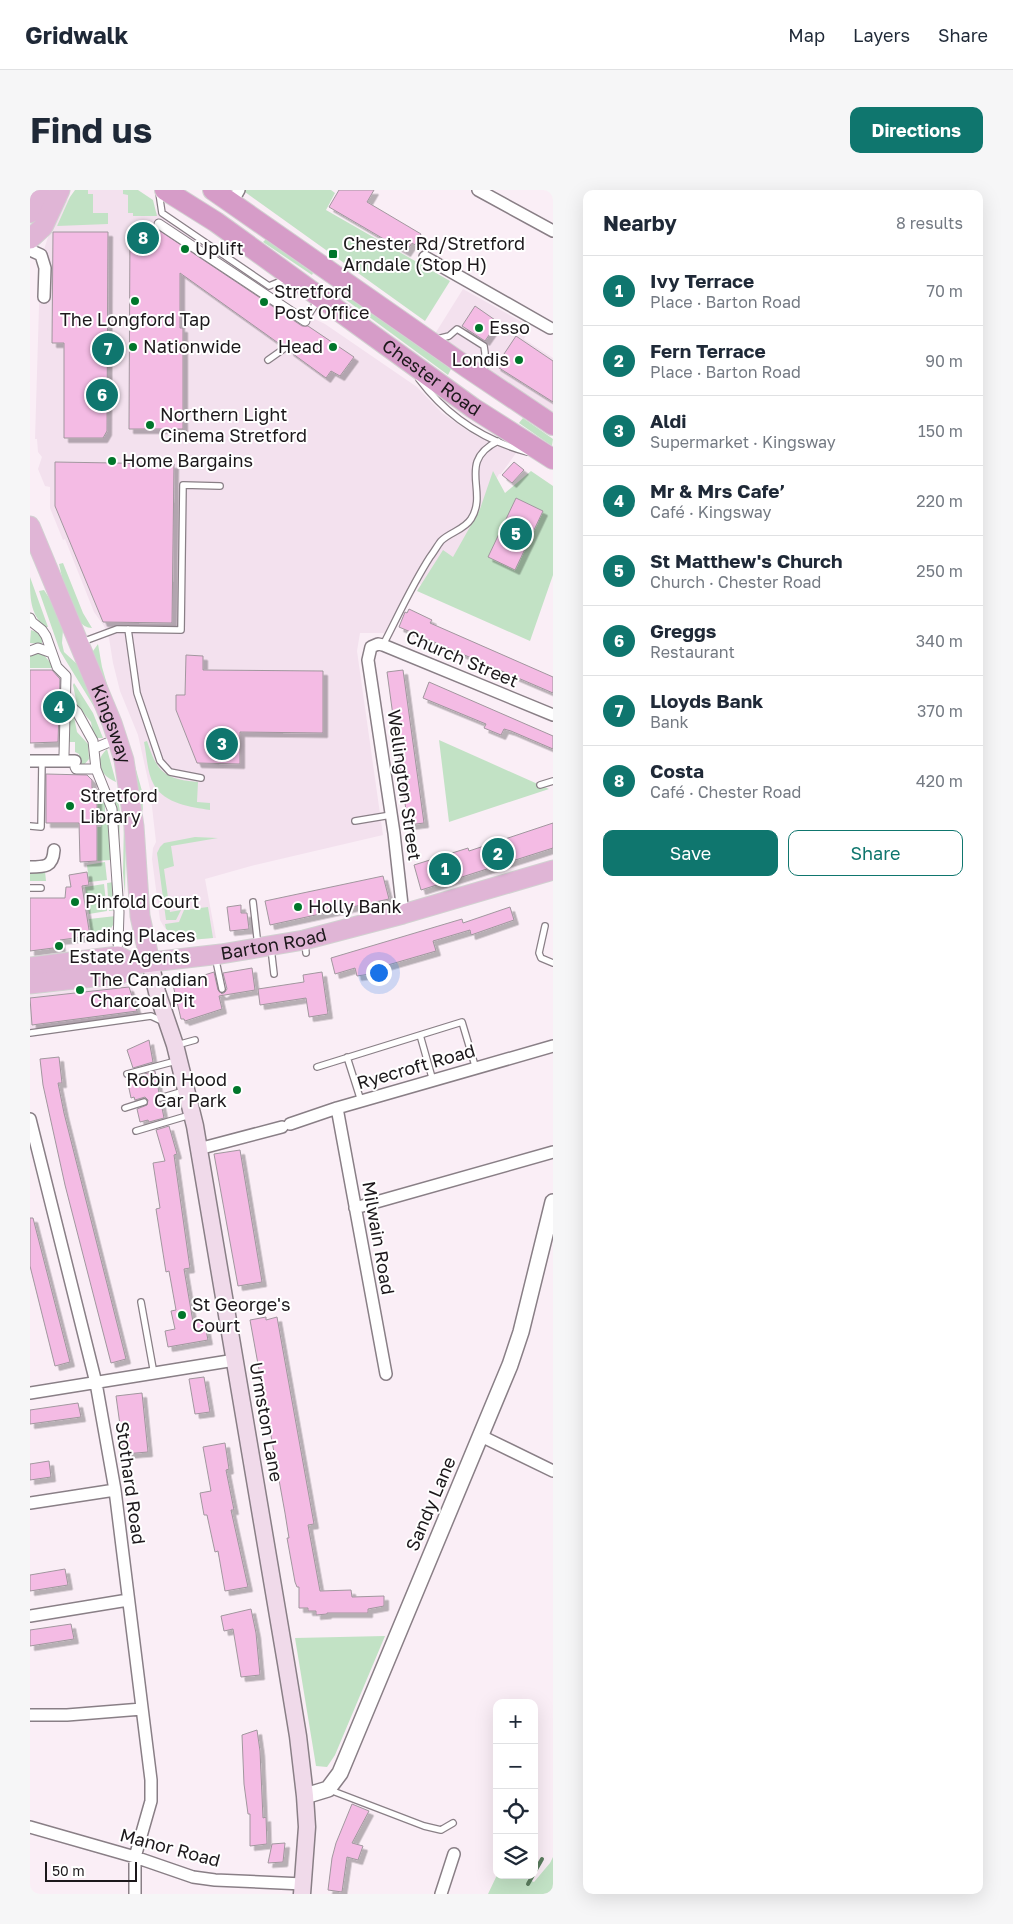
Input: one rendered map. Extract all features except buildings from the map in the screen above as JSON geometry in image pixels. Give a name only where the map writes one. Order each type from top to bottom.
[{"type":"highway","name":"Chester Road","points":[[165,190],[216,222],[473,408],[553,459]]},
{"type":"highway","points":[[181,190],[216,222]]},
{"type":"highway","name":"Chester Road","points":[[213,190],[235,197],[286,240],[427,340],[553,425]]},
{"type":"main road","points":[[39,227],[40,190]]},
{"type":"main road","points":[[39,227],[60,190]]},
{"type":"main road","name":"Kingsway","points":[[30,526],[112,723],[124,760],[134,826],[142,963]]},
{"type":"main road","name":"Barton Road","points":[[30,984],[121,974],[142,963],[264,947],[305,946],[403,914],[553,870]]},
{"type":"main road","name":"Barton Road","points":[[30,967],[118,956],[142,963]]},
{"type":"main road","name":"Urmston Lane","points":[[142,963],[157,992],[168,1024],[199,1148],[288,1672],[305,1796],[307,1827],[303,1889]]},
{"type":"street","points":[[478,190],[553,231]]},
{"type":"street","points":[[159,224],[305,321]]},
{"type":"street","points":[[30,250],[42,254],[45,268],[44,297]]},
{"type":"street","points":[[425,257],[549,330]]},
{"type":"street","name":"Kingsway","points":[[31,622],[42,630],[57,667],[66,676],[65,701]]},
{"type":"street","name":"Church Street","points":[[368,660],[371,647],[378,644],[383,645],[553,716]]},
{"type":"street","points":[[30,651],[38,648],[52,653]]},
{"type":"street","name":"Wellington Street","points":[[368,660],[391,815],[403,914]]},
{"type":"street","points":[[65,701],[77,712],[94,744],[107,743]]},
{"type":"street","points":[[64,755],[65,701]]},
{"type":"street","name":"Kingsway","points":[[94,744],[96,769],[112,809],[120,938]]},
{"type":"street","points":[[30,761],[75,764],[76,769],[96,769]]},
{"type":"street","points":[[30,867],[42,867],[49,864],[53,858],[54,850]]},
{"type":"street","name":"Ryecroft Road","points":[[199,1148],[286,1125],[337,1108],[553,1046]]},
{"type":"street","name":"Milwain Road","points":[[337,1108],[386,1374]]},
{"type":"street","name":"Stothard Road","points":[[30,1119],[96,1383],[115,1490],[151,1780],[151,1801],[135,1857],[135,1894]]},
{"type":"street","points":[[355,1208],[553,1152]]},
{"type":"street","name":"Sandy Lane","points":[[328,1789],[340,1774],[481,1436],[522,1332],[553,1202]]},
{"type":"street","points":[[30,1393],[235,1360]]},
{"type":"street","points":[[481,1436],[553,1471]]},
{"type":"street","points":[[30,1503],[115,1490]]},
{"type":"street","points":[[30,1616],[128,1600]]},
{"type":"street","points":[[30,1715],[68,1715],[142,1709]]},
{"type":"street","points":[[305,1796],[328,1789]]},
{"type":"street","name":"Manor Road","points":[[30,1827],[135,1857],[193,1877],[303,1889]]},
{"type":"street","points":[[441,1894],[454,1854]]},
{"type":"lane","points":[[158,190],[162,213],[269,286],[292,276]]},
{"type":"lane","points":[[305,321],[320,296]]},
{"type":"lane","points":[[427,340],[443,338],[459,329],[484,346],[484,379]]},
{"type":"lane","points":[[268,360],[285,348]]},
{"type":"lane","points":[[402,358],[440,404],[463,422],[498,442],[553,459]]},
{"type":"lane","points":[[383,645],[420,572],[441,541],[464,527],[471,519],[475,510],[475,476],[479,457],[487,447],[498,442]]},
{"type":"lane","points":[[79,644],[108,632],[128,629],[182,630],[183,486],[220,486]]},
{"type":"lane","points":[[128,629],[137,693],[160,761],[170,772],[201,778]]},
{"type":"lane","points":[[30,826],[41,827],[42,761]]},
{"type":"lane","points":[[540,784],[553,781]]},
{"type":"lane","points":[[355,821],[391,815]]},
{"type":"lane","points":[[30,888],[41,888]]},
{"type":"lane","points":[[253,902],[264,947],[274,974]]},
{"type":"lane","points":[[545,926],[540,952],[541,958],[553,962]]},
{"type":"lane","points":[[215,954],[222,988]]},
{"type":"lane","points":[[30,1033],[150,1016],[168,1024]]},
{"type":"lane","points":[[317,1067],[462,1022],[476,1068]]},
{"type":"lane","points":[[420,1035],[433,1081]]},
{"type":"lane","points":[[127,1074],[176,1053],[195,1040]]},
{"type":"lane","points":[[347,1057],[361,1102]]},
{"type":"lane","points":[[160,1098],[186,1091]]},
{"type":"lane","points":[[125,1108],[144,1102]]},
{"type":"lane","points":[[136,1131],[192,1115]]},
{"type":"lane","points":[[141,1302],[154,1374]]},
{"type":"lane","points":[[328,1789],[424,1826],[441,1830],[453,1823]]},
{"type":"shaded area","points":[[79,190],[124,190],[300,312],[325,324],[417,387],[442,413],[468,431],[516,453],[501,474],[499,474],[437,593],[418,583],[392,637],[383,633],[360,633],[357,651],[383,835],[251,866],[205,879],[216,938],[190,940],[190,936],[171,933],[160,920],[152,859],[153,848],[156,842],[150,789],[138,735],[120,691],[109,638],[104,626],[94,612],[65,539],[63,540],[50,508],[50,487],[45,486],[38,469],[42,457],[38,452],[37,439],[35,439],[40,273],[38,268],[49,234],[64,203]]},
{"type":"shaded area","points":[[463,289],[531,327],[524,339],[553,358],[553,416],[433,337]]},
{"type":"shaded area","points":[[127,984],[132,986],[139,1016],[30,1030],[30,995]]},
{"type":"green space","points":[[75,190],[88,190],[88,194],[93,194],[93,213],[108,213],[108,224],[57,226]]},
{"type":"green space","points":[[123,190],[138,190],[153,200],[157,216],[133,216],[133,213],[128,213],[128,195],[123,194]]},
{"type":"green space","points":[[246,190],[331,190],[335,193],[326,210],[450,281],[425,321],[245,192]]},
{"type":"green space","points":[[266,239],[313,273],[312,275],[263,242]]},
{"type":"green space","points":[[341,292],[451,369],[448,375],[338,294]]},
{"type":"green space","points":[[523,418],[553,439],[552,446],[519,423]]},
{"type":"green space","points":[[493,471],[505,493],[531,471],[553,486],[553,575],[530,641],[417,591],[443,550],[453,557],[480,509]]},
{"type":"green space","points":[[63,563],[83,613],[92,628],[85,626],[73,612],[59,564]]},
{"type":"green space","points":[[30,577],[48,627],[45,627],[36,617],[32,605]]},
{"type":"green space","points":[[44,590],[60,615],[64,652],[78,665],[109,736],[107,737],[96,710],[60,651],[39,591]]},
{"type":"green space","points":[[31,630],[42,634],[42,644],[30,643]]},
{"type":"green space","points":[[98,644],[111,698],[93,658],[93,651]]},
{"type":"green space","points":[[36,651],[43,654],[55,668],[30,668],[30,654]]},
{"type":"green space","points":[[74,683],[93,713],[103,738],[96,738],[93,734],[91,722],[77,705]]},
{"type":"green space","points":[[67,710],[73,712],[77,732],[88,744],[89,759],[84,765],[79,765],[79,754],[75,752],[75,742],[65,742]]},
{"type":"green space","points":[[439,740],[540,785],[549,789],[449,822]]},
{"type":"green space","points":[[128,741],[142,791],[143,811],[139,804],[126,742]]},
{"type":"green space","points":[[147,741],[154,760],[161,770],[171,777],[198,782],[197,802],[210,803],[210,810],[179,804],[159,791],[154,785],[149,770],[144,742]]},
{"type":"green space","points":[[107,749],[116,782],[106,776],[100,768],[100,759]]},
{"type":"green space","points":[[97,789],[105,803],[105,812],[108,816],[96,823]]},
{"type":"green space","points":[[117,793],[120,812],[119,859],[113,800]]},
{"type":"green space","points":[[124,817],[126,817],[125,895],[123,873]]},
{"type":"green space","points":[[109,819],[111,860],[97,861],[96,827],[101,827],[102,822]]},
{"type":"green space","points":[[195,837],[218,838],[171,846],[174,866],[164,869],[170,912],[181,910],[176,920],[166,920],[157,853],[164,843]]},
{"type":"green space","points":[[105,862],[107,880],[89,882],[87,865]]},
{"type":"green space","points":[[30,871],[45,871],[46,881],[30,881]]},
{"type":"green space","points":[[114,882],[116,910],[109,911],[107,883]]},
{"type":"green space","points":[[104,884],[107,911],[89,914],[85,887]]},
{"type":"green space","points":[[208,907],[213,938],[190,940],[190,936],[175,935],[166,929],[165,924],[179,922],[184,910]]},
{"type":"green space","points":[[116,916],[115,922],[109,931],[105,930],[97,936],[97,939],[92,941],[89,919]]},
{"type":"green space","points":[[385,1636],[335,1755],[327,1767],[316,1766],[295,1638]]},
{"type":"green space","points":[[553,1857],[553,1894],[488,1894],[495,1879],[527,1879],[534,1882]]},
{"type":"waterway","points":[[538,1866],[542,1859]]},
{"type":"waterway","points":[[528,1884],[531,1879]]},
{"type":"place","name":"Costa","points":[[143,238]]},
{"type":"place","name":"Uplift","points":[[185,249]]},
{"type":"place","name":"Chester Rd/Stretford Arndale (Stop H)","points":[[333,254]]},
{"type":"place","name":"The Longford Tap","points":[[135,301]]},
{"type":"place","name":"Stretford Post Office","points":[[264,302]]},
{"type":"place","name":"Esso","points":[[479,328]]},
{"type":"place","name":"Nationwide","points":[[133,347]]},
{"type":"place","name":"Head","points":[[333,347]]},
{"type":"place","name":"Lloyds Bank","points":[[108,349]]},
{"type":"place","name":"Londis","points":[[519,360]]},
{"type":"place","name":"Greggs","points":[[102,395]]},
{"type":"place","name":"Northern Light Cinema Stretford","points":[[150,425]]},
{"type":"place","name":"Home Bargains","points":[[112,461]]},
{"type":"place","name":"St Matthew's Church","points":[[516,534]]},
{"type":"place","name":"Mr & Mrs Cafe’","points":[[59,707]]},
{"type":"place","name":"Aldi","points":[[222,744]]},
{"type":"place","name":"Stretford Library","points":[[70,806]]},
{"type":"place","name":"Fern Terrace","points":[[498,854]]},
{"type":"place","name":"Ivy Terrace","points":[[445,869]]},
{"type":"place","name":"Pinfold Court","points":[[75,902]]},
{"type":"place","name":"Holly Bank","points":[[298,907]]},
{"type":"place","name":"Trading Places Estate Agents","points":[[59,946]]},
{"type":"place","name":"The Canadian Charcoal Pit","points":[[80,990]]},
{"type":"place","name":"Robin Hood Car Park","points":[[237,1090]]},
{"type":"place","name":"St George's Court","points":[[182,1315]]}]
